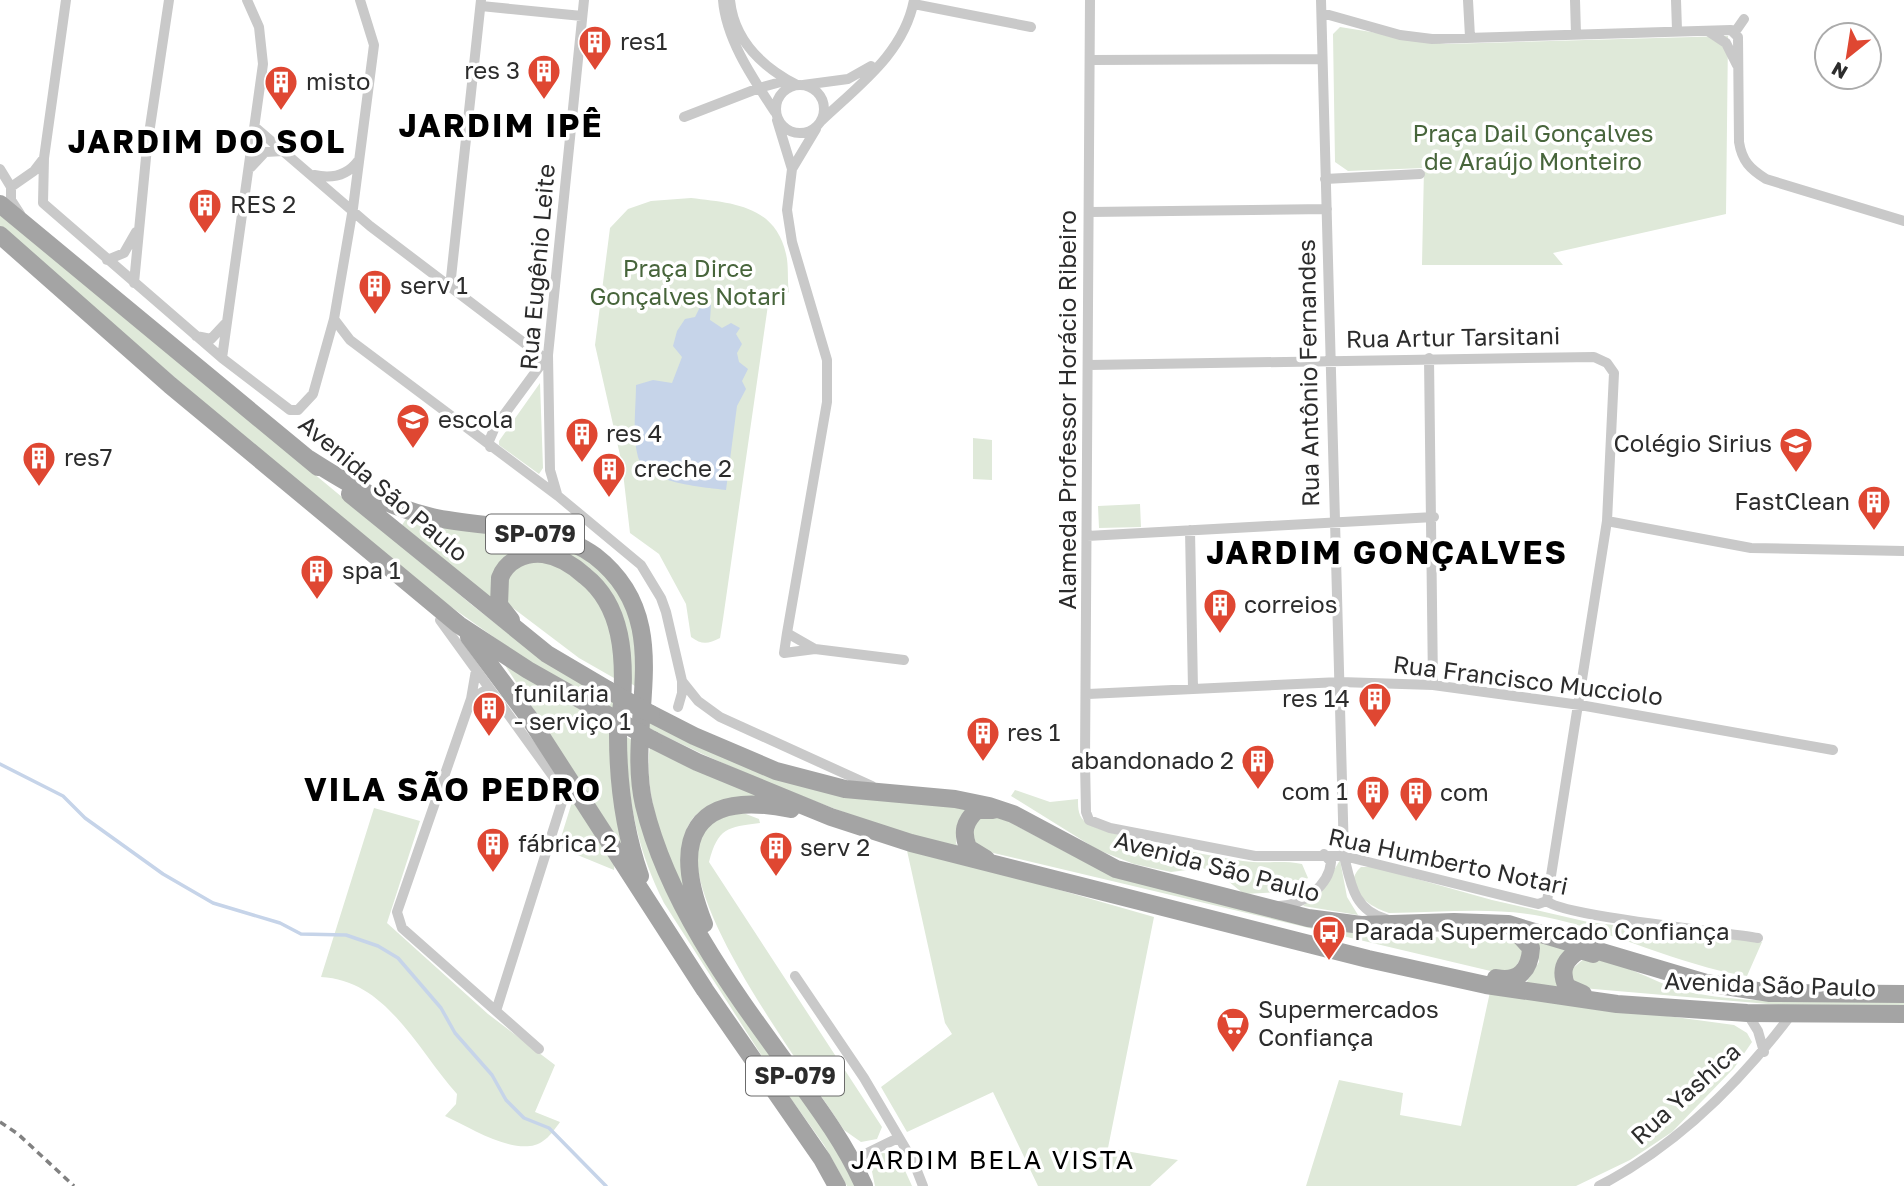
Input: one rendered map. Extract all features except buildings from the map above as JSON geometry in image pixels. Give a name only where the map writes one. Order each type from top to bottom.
[{"type":"main road","name":"Avenida São Paulo","points":[[0,204],[533,643],[650,716],[706,742],[776,771],[845,789],[955,799],[1013,814],[1116,869],[1251,905],[1335,923],[1508,924],[1706,983],[1770,993],[1904,994]]},
{"type":"main road","name":"Avenida São Paulo","points":[[0,235],[164,380],[426,598],[450,621],[528,670],[653,740],[697,762],[831,817],[911,844],[1486,985],[1616,1004],[1747,1013],[1904,1014]]},
{"type":"main road","name":"SP-079","points":[[309,459],[390,505],[437,518],[550,536],[581,547],[597,558],[626,590],[642,630],[650,716],[640,741],[643,802],[659,856],[671,886],[722,969],[853,1160],[864,1186]]},
{"type":"main road","name":"SP-079","points":[[533,643],[499,605],[498,584],[501,573],[516,559],[544,554],[576,568],[591,580],[612,611],[622,648],[622,705],[618,727],[622,808],[630,846],[653,909]]},
{"type":"main road","name":"SP-079","points":[[450,621],[530,719],[758,1068],[822,1159],[836,1186]]},
{"type":"main road","name":"SP-079","points":[[722,969],[694,897],[687,863],[690,840],[702,821],[718,810],[750,803],[831,817]]},
{"type":"main road","points":[[1013,814],[988,808],[977,810],[968,818],[964,837],[968,848],[975,853],[1022,871]]},
{"type":"main road","points":[[1394,964],[1408,960],[1503,980],[1516,977],[1525,972],[1531,962],[1531,948],[1508,924]]},
{"type":"main road","points":[[1616,1004],[1567,987],[1563,971],[1570,956],[1580,950],[1691,986],[1706,983]]},
{"type":"street","points":[[66,0],[44,158],[41,194],[46,209],[281,407],[298,410],[313,394],[334,319],[353,208],[374,45],[360,0]]},
{"type":"street","points":[[134,283],[169,0]]},
{"type":"street","points":[[222,358],[256,128],[263,45],[247,0]]},
{"type":"street","name":"Rua Eugênio Leite","points":[[558,496],[550,470],[547,357],[584,0]]},
{"type":"street","points":[[723,0],[727,22],[760,88],[782,127],[797,134],[805,133],[820,123],[887,58],[905,32],[914,2],[1031,27]]},
{"type":"street","points":[[730,0],[735,22],[749,49],[765,65],[820,95],[824,108],[820,123],[792,169]]},
{"type":"street","name":"Alameda Professor Horácio Ribeiro","points":[[1089,820],[1086,812],[1085,762],[1088,694],[1090,0]]},
{"type":"street","name":"Rua Antônio Fernandes","points":[[1321,0],[1345,856],[1358,903],[1373,915],[1402,923]]},
{"type":"street","points":[[1468,0],[1470,37]]},
{"type":"street","points":[[1574,0],[1576,34]]},
{"type":"street","points":[[1676,0],[1677,30]]},
{"type":"street","points":[[450,287],[481,3],[582,16]]},
{"type":"street","points":[[1322,13],[1400,35],[1432,39],[1677,30],[1733,31]]},
{"type":"street","points":[[1739,18],[1733,31],[1738,68],[1739,142],[1741,155],[1750,169],[1766,179],[1904,221]]},
{"type":"street","points":[[1705,30],[1726,43],[1738,68]]},
{"type":"street","points":[[684,117],[760,88],[848,79],[867,70],[905,32]]},
{"type":"street","points":[[1091,60],[1322,59]]},
{"type":"street","points":[[796,83],[780,94],[776,116],[792,169],[787,210],[792,242],[827,360],[827,402],[784,653],[815,649],[904,660]]},
{"type":"street","points":[[256,128],[353,208],[370,226],[512,335],[547,357],[495,428],[489,441],[490,447]]},
{"type":"street","points":[[249,170],[264,152],[284,151]]},
{"type":"street","points":[[32,230],[15,207],[4,179],[34,171],[44,158]]},
{"type":"street","points":[[313,175],[332,178],[341,175],[359,158]]},
{"type":"street","points":[[1325,179],[1420,174]]},
{"type":"street","points":[[1090,212],[1327,209]]},
{"type":"street","points":[[107,260],[124,253],[139,226]]},
{"type":"street","points":[[196,336],[211,339],[223,329],[228,318]]},
{"type":"street","points":[[334,319],[350,340],[632,555],[649,576],[666,612],[681,681],[682,693],[678,707]]},
{"type":"street","name":"Rua Artur Tarsitani","points":[[1089,365],[1594,357],[1607,363],[1614,373],[1607,521]]},
{"type":"street","points":[[1429,358],[1434,517],[1433,685]]},
{"type":"street","points":[[1087,536],[1434,517]]},
{"type":"street","points":[[1547,901],[1607,521],[1751,548],[1904,551]]},
{"type":"street","points":[[1190,530],[1193,689]]},
{"type":"street","points":[[450,621],[476,670],[560,786],[562,799],[496,1011]]},
{"type":"street","points":[[787,633],[815,649]]},
{"type":"street","points":[[476,670],[471,699],[397,912],[398,920],[402,928],[540,1049]]},
{"type":"street","points":[[681,681],[698,701],[733,724],[895,794]]},
{"type":"street","name":"Rua Francisco Mucciolo","points":[[1088,694],[1340,682],[1433,685],[1580,705],[1833,750]]},
{"type":"street","points":[[471,699],[489,688]]},
{"type":"street","points":[[650,716],[698,701]]},
{"type":"street","name":"Rua Humberto Notari","points":[[1089,820],[1110,828],[1255,856],[1345,856],[1451,876],[1538,904],[1547,901],[1554,908],[1758,938]]},
{"type":"street","points":[[1251,905],[1283,906],[1306,898],[1330,872],[1331,862],[1324,854]]},
{"type":"street","points":[[795,976],[864,1078],[914,1164],[923,1186]]},
{"type":"street","name":"Rua Yashica","points":[[1599,1186],[1639,1165],[1679,1135],[1764,1052],[1793,1012]]},
{"type":"street","name":"Rua Yashica","points":[[1747,1013],[1758,1031],[1764,1052]]},
{"type":"street","points":[[853,1160],[898,1138]]},
{"type":"green space","name":"Praça Dail Gonçalves de Araújo Monteiro","points":[[1340,27],[1446,44],[1728,36],[1726,214],[1553,253],[1563,265],[1422,265],[1424,168],[1348,171],[1335,162],[1333,34]]},
{"type":"green space","name":"Praça Dirce Gonçalves Notari","points":[[691,198],[736,205],[762,216],[772,225],[786,254],[789,292],[768,305],[720,638],[705,643],[691,637],[686,604],[659,554],[630,533],[622,464],[595,345],[610,228],[628,209],[651,201]]},
{"type":"green space","points":[[0,213],[472,605],[522,644],[616,702],[614,710],[532,664],[430,592],[291,478],[0,226]]},
{"type":"green space","points":[[540,383],[543,468],[539,474],[499,445],[499,441]]},
{"type":"green space","points":[[973,438],[992,440],[992,480],[973,479]]},
{"type":"green space","points":[[1140,504],[1141,527],[1099,528],[1098,506]]},
{"type":"green space","points":[[406,519],[528,539],[572,552],[591,562],[608,577],[622,596],[633,620],[638,645],[640,689],[630,683],[598,580],[523,549],[493,600],[402,525]]},
{"type":"green space","points":[[525,560],[562,567],[576,577],[598,601],[610,629],[615,661],[614,678],[579,658],[509,605],[505,596],[507,576]]},
{"type":"green space","points":[[501,659],[557,696],[614,727],[632,861]]},
{"type":"green space","points":[[645,716],[753,768],[974,807],[958,822],[956,843],[961,853],[880,826],[761,780],[645,726]]},
{"type":"green space","points":[[623,735],[634,741],[656,864],[830,1138],[856,1186],[847,1186],[824,1145],[774,1075],[664,903],[646,861],[635,821]]},
{"type":"green space","points":[[650,745],[773,797],[741,798],[717,803],[700,812],[689,824],[684,840],[684,861],[696,914],[668,853],[654,811],[650,789]]},
{"type":"green space","points":[[1015,790],[1050,802],[1078,799],[1079,812],[1084,821],[1115,834],[1243,861],[1302,864],[1308,878],[1284,892],[1244,894],[1223,877],[1203,868],[1171,872],[1134,864],[1098,850],[1011,796]]},
{"type":"green space","points":[[572,802],[579,806],[615,859],[614,870],[558,847]]},
{"type":"green space","points":[[374,808],[420,821],[387,923],[488,1014],[555,1065],[535,1112],[560,1122],[540,1143],[530,1146],[509,1144],[445,1116],[456,1104],[457,1094],[399,1021],[365,990],[344,981],[321,977]]},
{"type":"green space","points":[[738,811],[759,819],[760,823],[726,831],[716,842],[709,862],[882,1127],[877,1139],[861,1142],[844,1130],[750,987],[725,943],[707,902],[698,866],[700,838],[711,824]]},
{"type":"green space","points":[[998,816],[1102,871],[1348,932],[1518,942],[1523,954],[1515,968],[1499,973],[985,851],[974,842],[972,826],[977,818]]},
{"type":"green space","points":[[906,846],[1154,917],[1108,1148],[1178,1160],[1150,1186],[1038,1186],[993,1092],[907,1132],[881,1087],[952,1034],[945,1023]]},
{"type":"green space","points":[[1340,860],[1347,897],[1358,915],[1303,906],[1327,882]]},
{"type":"green space","points":[[1361,867],[1374,867],[1492,900],[1588,922],[1648,929],[1670,928],[1762,942],[1747,976],[1696,964],[1545,917],[1486,911],[1389,913],[1366,902],[1355,889],[1355,875]]},
{"type":"green space","points":[[1535,939],[1571,943],[1560,987],[1526,983],[1539,962]]},
{"type":"green space","points":[[1586,957],[1612,962],[1666,985],[1693,993],[1772,1001],[1904,1000],[1904,1006],[1793,1006],[1582,988],[1574,982],[1571,970]]},
{"type":"green space","points":[[1490,992],[1734,1025],[1747,1033],[1752,1042],[1734,1068],[1672,1132],[1630,1160],[1576,1186],[1306,1186],[1339,1080],[1403,1093],[1400,1115],[1461,1126]]},
{"type":"green space","points":[[875,1155],[898,1155],[912,1186],[875,1186],[870,1162]]},
{"type":"water","points":[[701,305],[711,305],[710,320],[722,328],[731,323],[740,328],[736,334],[742,344],[737,353],[739,362],[748,369],[742,381],[746,389],[737,406],[726,490],[689,485],[651,473],[643,466],[636,448],[636,385],[653,380],[672,383],[682,357],[673,346],[677,331],[685,319],[695,317]]},
{"type":"waterway","points":[[0,764],[63,796],[85,818],[163,874],[213,903],[280,923],[301,934],[346,935],[378,946],[398,958],[441,1008],[455,1033],[492,1075],[506,1100],[524,1118],[549,1128],[606,1186]]},
{"type":"railway","points":[[0,1122],[18,1134],[74,1186]]},
{"type":"place","name":"res1","points":[[595,72]]},
{"type":"place","name":"res 3","points":[[544,101]]},
{"type":"place","name":"misto","points":[[281,112]]},
{"type":"place","name":"RES 2","points":[[205,235]]},
{"type":"place","name":"serv 1","points":[[375,316]]},
{"type":"place","name":"escola","points":[[413,450]]},
{"type":"place","name":"res 4","points":[[582,464]]},
{"type":"place","name":"Colégio Sirius","points":[[1796,474]]},
{"type":"place","name":"res7","points":[[39,488]]},
{"type":"place","name":"creche 2","points":[[609,499]]},
{"type":"place","name":"FastClean","points":[[1874,532]]},
{"type":"place","name":"spa 1","points":[[317,601]]},
{"type":"place","name":"correios","points":[[1220,635]]},
{"type":"place","name":"res 14","points":[[1375,729]]},
{"type":"place","name":"funilaria - serviço 1","points":[[489,738]]},
{"type":"place","name":"res 1","points":[[983,763]]},
{"type":"place","name":"abandonado 2","points":[[1258,791]]},
{"type":"place","name":"com 1","points":[[1373,822]]},
{"type":"place","name":"com","points":[[1416,823]]},
{"type":"place","name":"fábrica 2","points":[[493,874]]},
{"type":"place","name":"serv 2","points":[[776,878]]},
{"type":"place","name":"Parada Supermercado Confiança","points":[[1329,962]]},
{"type":"place","name":"Supermercados Confiança","points":[[1233,1054]]},
{"type":"district","name":"JARDIM IPÊ","points":[[501,126]]},
{"type":"district","name":"JARDIM DO SOL","points":[[207,142]]},
{"type":"district","name":"JARDIM GONÇALVES","points":[[1387,553]]},
{"type":"district","name":"VILA SÃO PEDRO","points":[[453,790]]},
{"type":"district","name":"JARDIM BELA VISTA","points":[[993,1160]]}]
